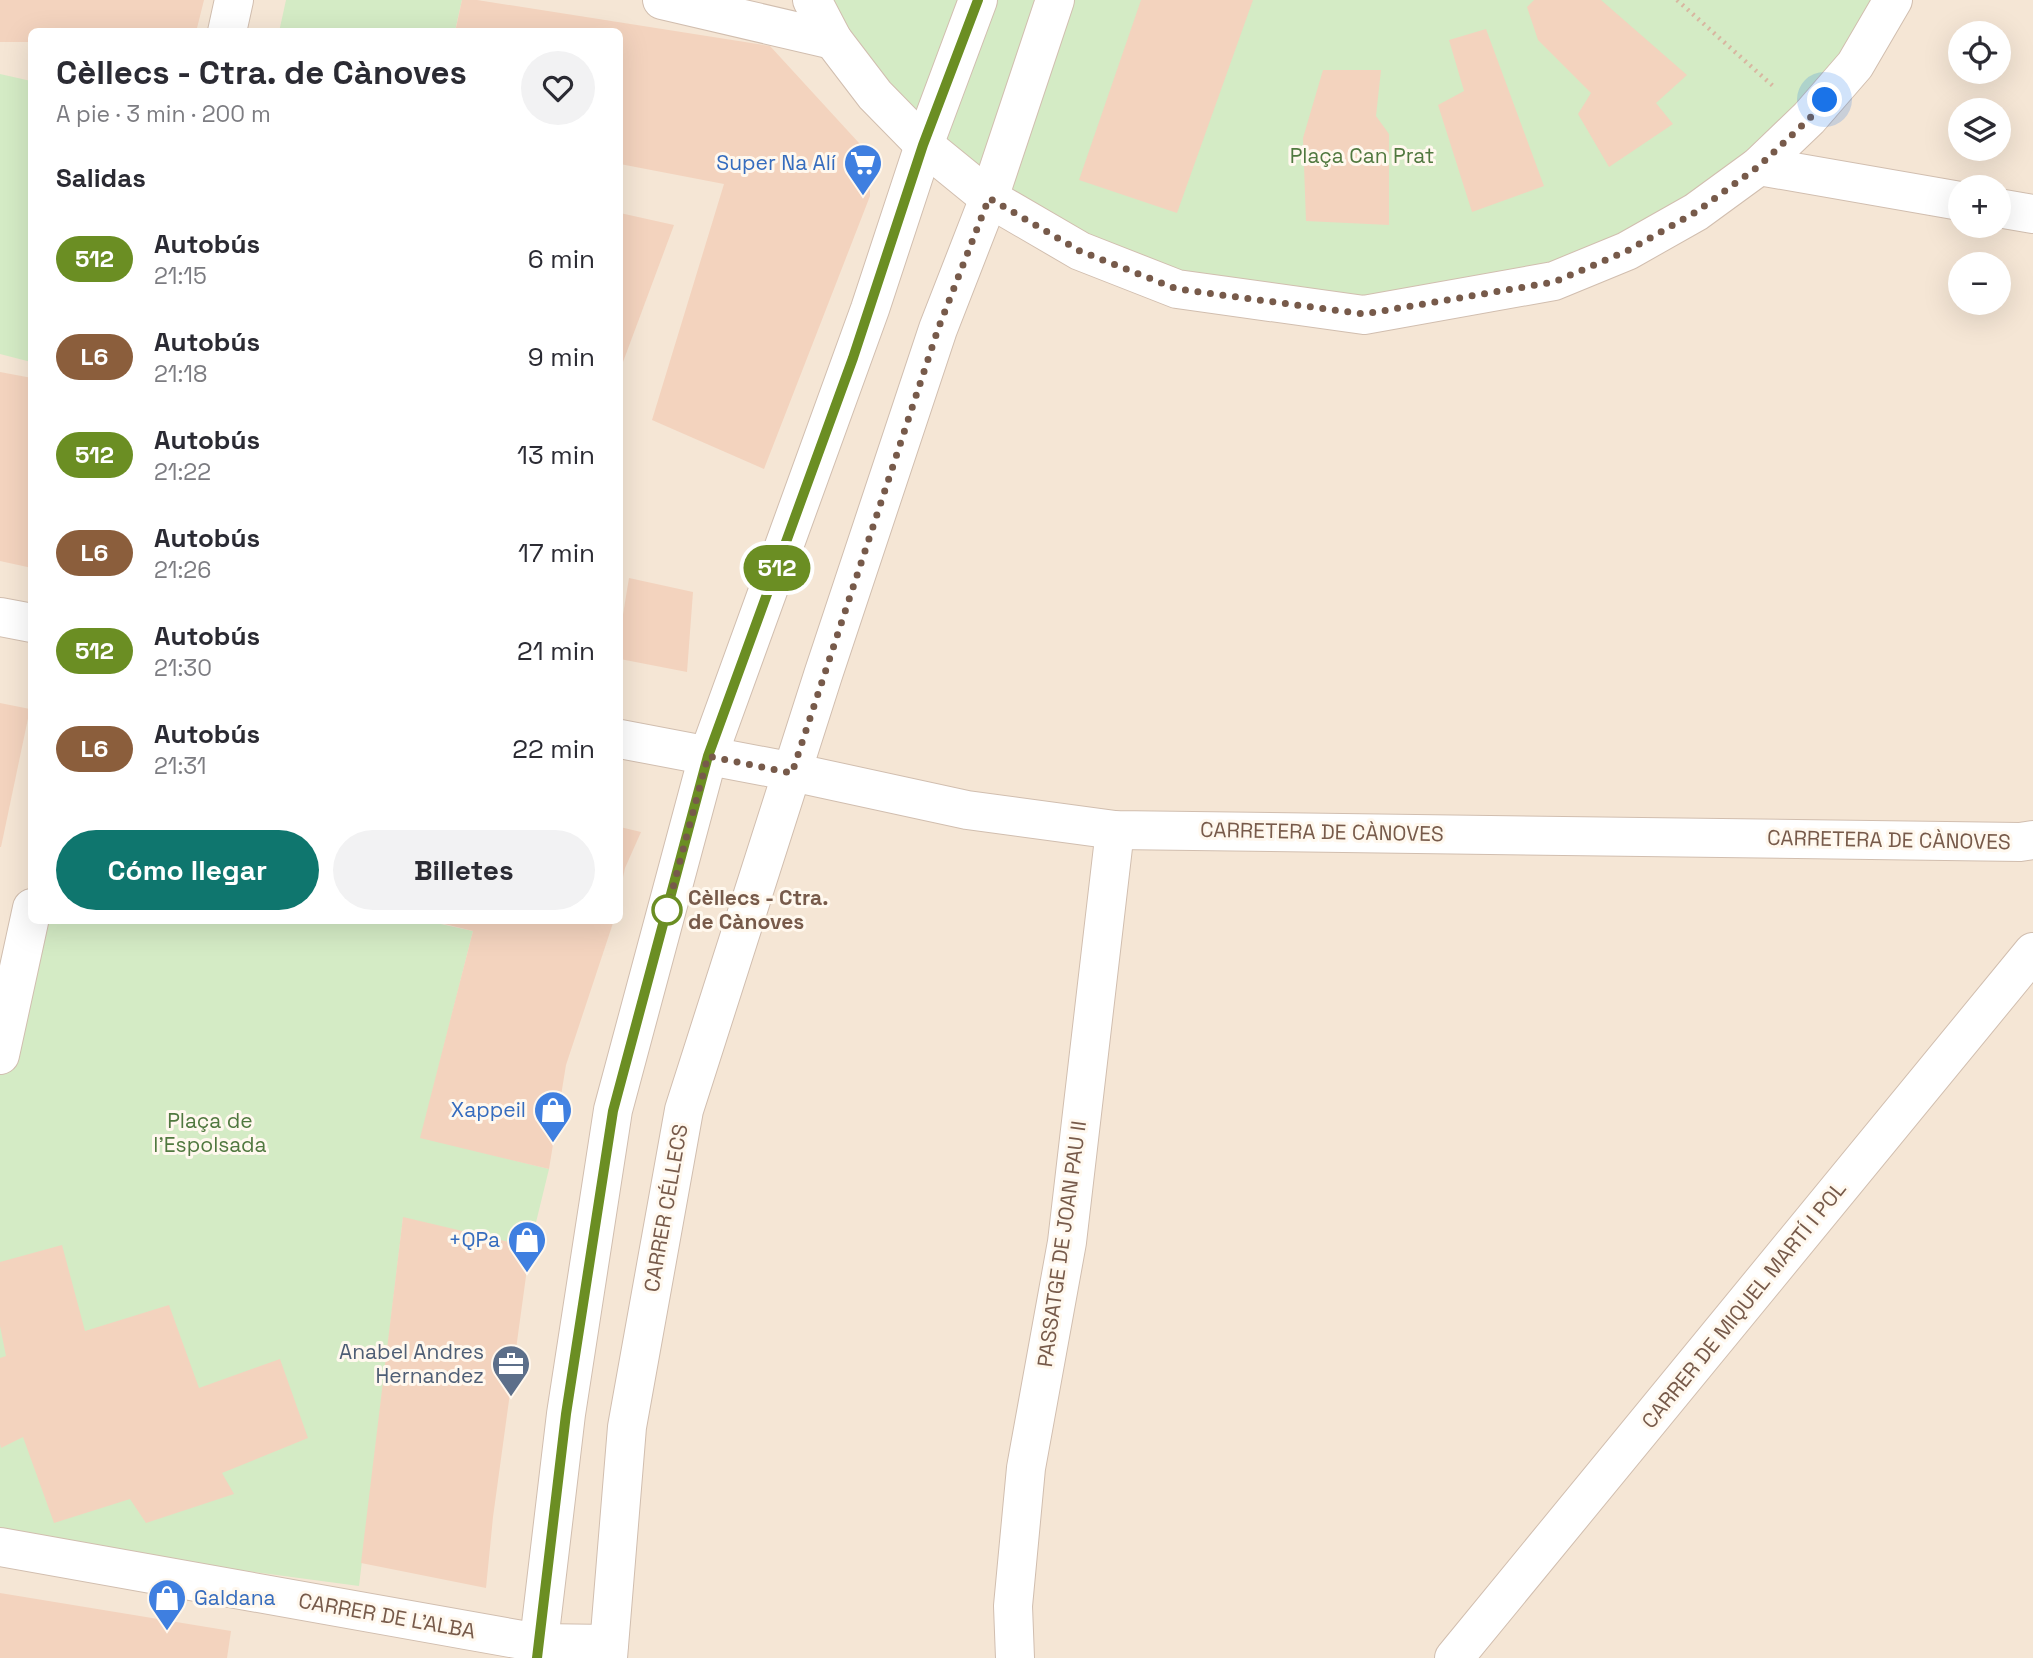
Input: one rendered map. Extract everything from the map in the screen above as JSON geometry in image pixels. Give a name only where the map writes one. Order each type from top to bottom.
[{"type":"street","points":[[228,28],[234,0]]},
{"type":"street","points":[[662,0],[833,40]]},
{"type":"street","points":[[812,0],[833,40],[875,95],[923,145],[989,198],[1080,251],[1177,289],[1364,314],[1554,282],[1627,251],[1696,212],[1759,166],[1810,118],[1855,65],[1893,0]]},
{"type":"street","points":[[538,1651],[566,1414],[613,1111],[708,756],[870,309],[923,145],[978,0]]},
{"type":"street","name":"CARRER CÉLLECS","points":[[609,1651],[627,1427],[684,1111],[934,342],[989,198],[1055,0]]},
{"type":"street","points":[[1759,166],[1948,199]]},
{"type":"street","points":[[2011,210],[2033,214]]},
{"type":"street","points":[[0,617],[28,622]]},
{"type":"street","name":"CARRETERA DE CÀNOVES","points":[[623,739],[967,810],[1115,830],[2020,842],[2033,840]]},
{"type":"street","name":"PASSATGE DE JOAN PAU II","points":[[1015,1658],[1013,1606],[1026,1468],[1067,1242],[1115,830]]},
{"type":"street","points":[[0,1055],[29,924]]},
{"type":"street","name":"CARRER DE MIQUEL MARTÍ I POL","points":[[1454,1658],[2033,952]]},
{"type":"street","name":"CARRER DE L'ALBA","points":[[0,1546],[538,1651],[609,1651]]},
{"type":"path","points":[[1677,0],[1810,118]]},
{"type":"shaded area","points":[[0,0],[2033,0],[2033,1658],[0,1658]]},
{"type":"green space","points":[[286,0],[462,0],[456,28],[280,28]]},
{"type":"green space","name":"Plaça Can Prat","points":[[812,0],[1893,0],[1759,166],[1554,281],[1364,315],[1177,289],[924,145]]},
{"type":"green space","points":[[0,74],[28,80],[28,361],[0,354]]},
{"type":"green space","name":"Plaça de l'Espolsada","points":[[31,924],[441,924],[473,931],[421,1137],[549,1169],[530,1247],[403,1218],[359,1586],[0,1538],[0,1061]]},
{"type":"building","points":[[0,0],[204,0],[197,28],[28,28],[28,42],[0,42]]},
{"type":"building","points":[[462,0],[477,0],[770,46],[870,155],[870,196],[764,469],[652,420],[724,184],[623,165],[623,28],[456,28]]},
{"type":"building","points":[[1141,0],[1253,0],[1177,213],[1079,180]]},
{"type":"building","points":[[1534,0],[1601,0],[1687,75],[1656,103],[1673,124],[1609,167],[1578,114],[1591,93],[1538,40],[1527,7]]},
{"type":"building","points":[[1486,29],[1544,186],[1472,212],[1438,105],[1464,91],[1449,40]]},
{"type":"building","points":[[1323,70],[1381,70],[1376,116],[1389,134],[1389,225],[1306,221],[1303,138]]},
{"type":"building","points":[[623,214],[674,225],[623,362]]},
{"type":"building","points":[[0,372],[28,377],[28,567],[0,561]]},
{"type":"building","points":[[629,578],[693,592],[687,672],[623,660],[623,615]]},
{"type":"building","points":[[0,703],[28,709],[28,719],[0,847]]},
{"type":"building","points":[[623,828],[641,832],[623,878]]},
{"type":"building","points":[[444,924],[613,924],[566,1065],[549,1169],[420,1138],[473,931]]},
{"type":"building","points":[[403,1217],[530,1247],[493,1517],[486,1588],[361,1563]]},
{"type":"building","points":[[62,1245],[85,1331],[169,1305],[199,1388],[280,1359],[308,1438],[222,1473],[234,1494],[146,1523],[130,1499],[54,1523],[23,1437],[1,1448],[0,1444],[0,1358],[6,1356],[0,1326],[0,1262]]},
{"type":"building","points":[[0,1593],[231,1631],[227,1658],[0,1658]]},
{"type":"bus line","name":"512","points":[[537,1658],[566,1414],[613,1111],[708,756],[853,358],[923,145],[978,0]]},
{"type":"place","name":"Super Na Alí","points":[[863,197]]},
{"type":"place","name":"Cèllecs - Ctra. de Cànoves","points":[[667,910]]},
{"type":"place","name":"Xappeil","points":[[553,1144]]},
{"type":"place","name":"+QPa","points":[[527,1274]]},
{"type":"place","name":"Anabel Andres Hernandez","points":[[511,1398]]},
{"type":"place","name":"Galdana","points":[[167,1632]]},
{"type":"route","points":[[667,910],[708,756],[792,773],[938,329],[989,198],[1080,251],[1177,289],[1364,314],[1554,282],[1627,251],[1696,212],[1759,166],[1810,118],[1825,100]]}]
